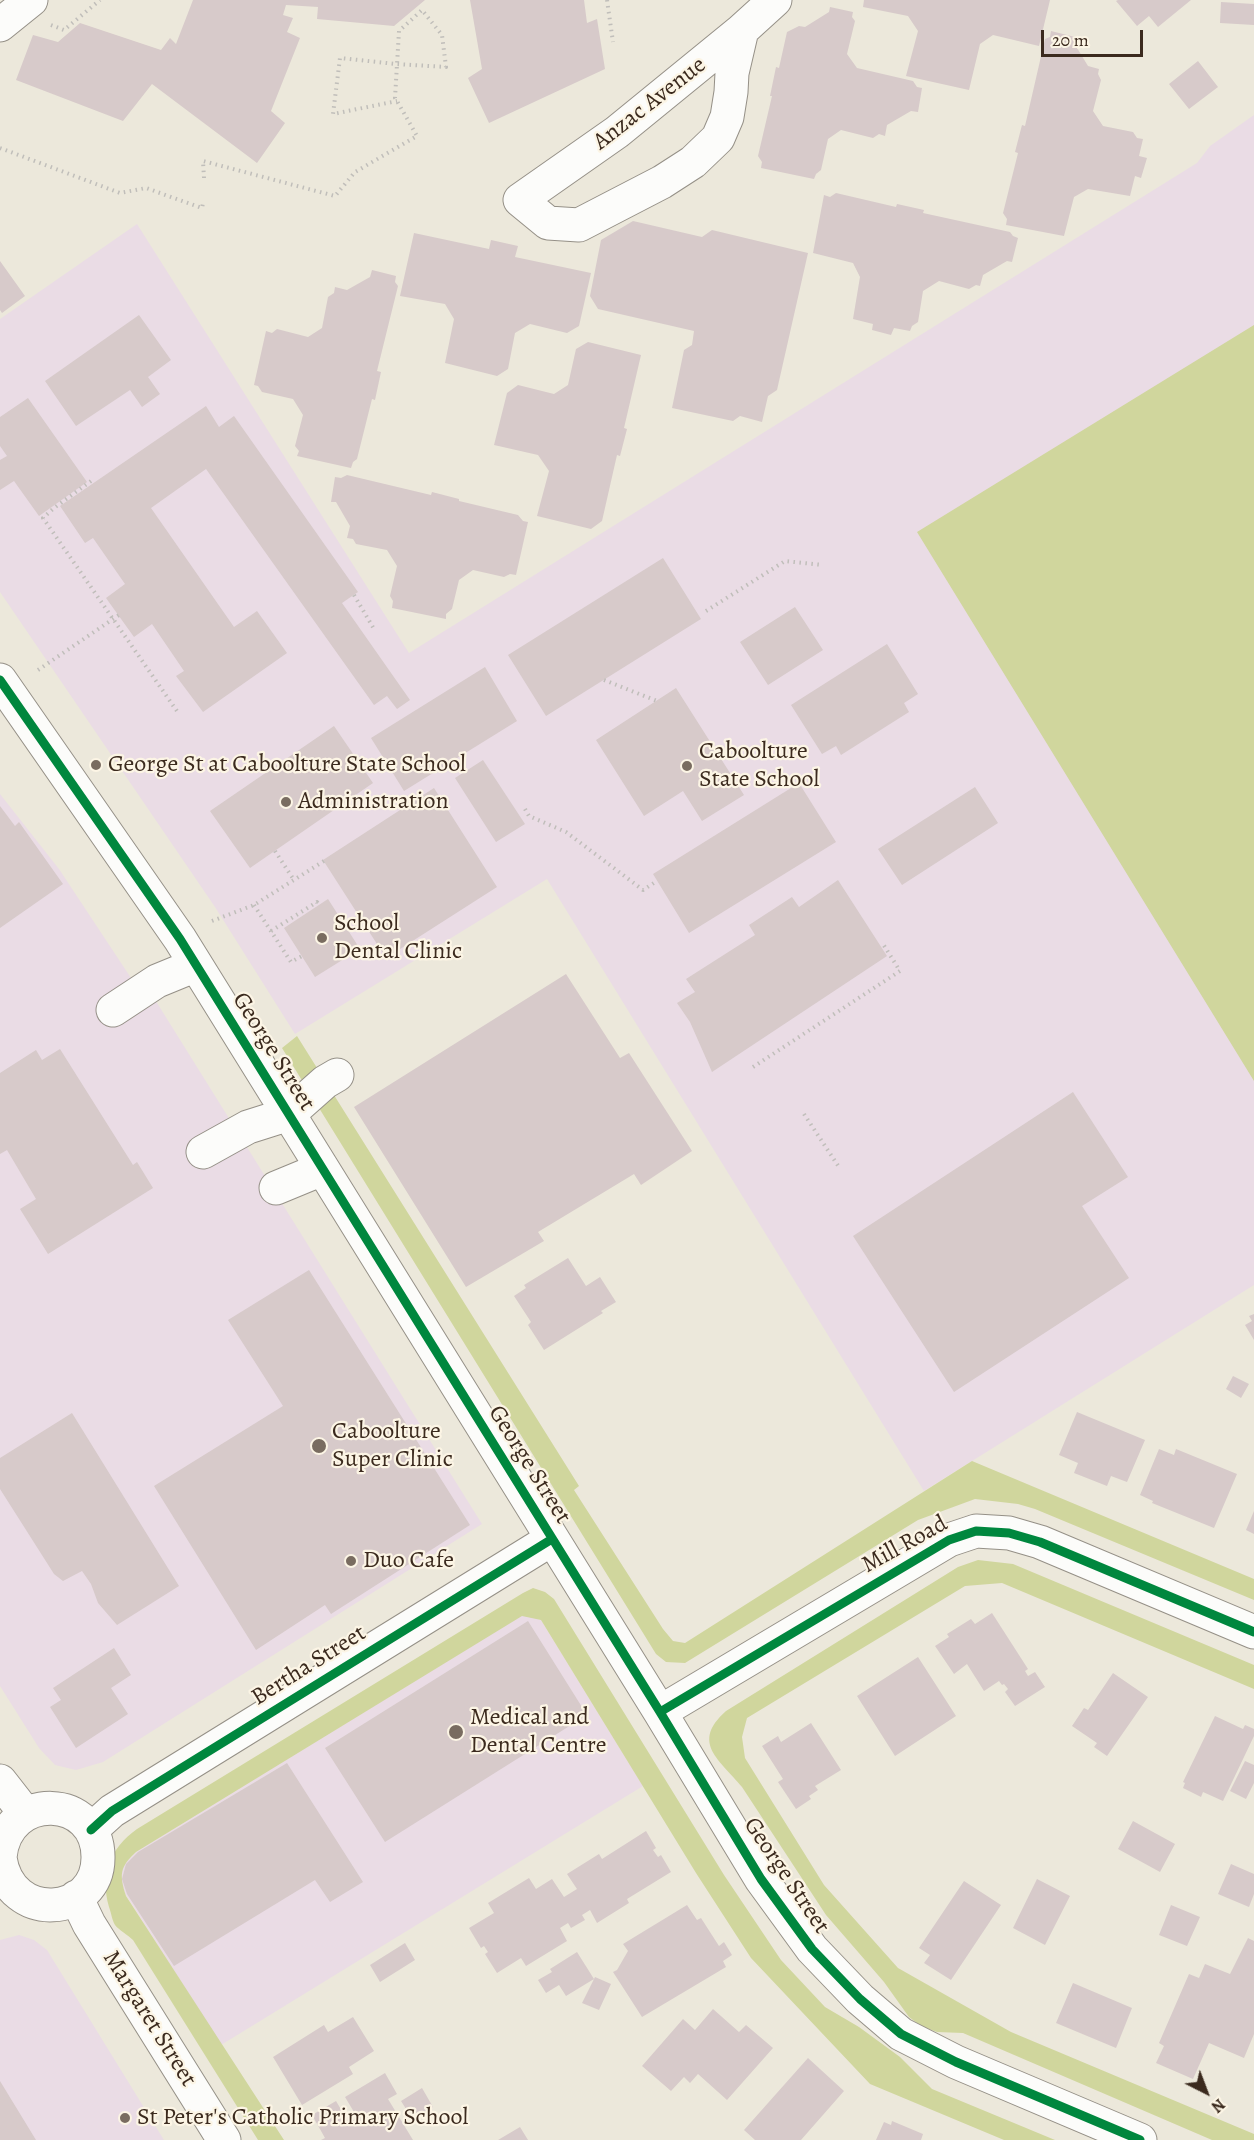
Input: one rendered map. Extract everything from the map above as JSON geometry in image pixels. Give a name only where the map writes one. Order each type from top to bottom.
[{"type":"street","points":[[0,25],[31,0]]},
{"type":"street","name":"Anzac Avenue","points":[[742,30],[732,73],[727,117],[718,138],[693,162],[662,182],[579,225],[548,224],[520,200],[617,132],[742,30],[775,0]]},
{"type":"street","name":"George Street","points":[[3,691],[196,965],[660,1712],[761,1879],[812,1949],[860,1999],[901,2034],[956,2062],[1140,2140]]},
{"type":"street","points":[[113,1010],[157,981],[196,965]]},
{"type":"street","points":[[203,1152],[248,1127],[289,1114],[325,1082],[337,1075]]},
{"type":"street","points":[[276,1188],[322,1169]]},
{"type":"street","name":"Mill Road","points":[[660,1712],[949,1540],[976,1531],[1009,1533],[1040,1542],[1254,1632]]},
{"type":"street","name":"Bertha Street","points":[[91,1830],[112,1811],[552,1539]]},
{"type":"street","points":[[0,1781],[25,1813]]},
{"type":"street","points":[[39,1808],[69,1811],[91,1830],[97,1844],[99,1859],[95,1874],[88,1887],[65,1903],[52,1906],[39,1905],[26,1900],[2,1871],[1,1845],[6,1832],[25,1813],[39,1808]]},
{"type":"street","name":"Margaret Street","points":[[76,1897],[88,1924],[224,2140]]},
{"type":"path","points":[[607,0],[613,42]]},
{"type":"path","points":[[204,178],[203,161],[335,196],[355,172],[417,136],[397,101],[396,64],[399,31],[422,10],[442,35],[446,67],[396,64],[340,58],[333,114],[397,101]]},
{"type":"path","points":[[0,148],[120,194],[146,188],[202,208],[203,203]]},
{"type":"path","points":[[92,481],[43,518],[179,714]]},
{"type":"path","points":[[706,611],[785,561],[823,565]]},
{"type":"path","points":[[354,595],[374,629]]},
{"type":"path","points":[[38,670],[118,615]]},
{"type":"path","points":[[604,680],[657,701]]},
{"type":"path","points":[[525,809],[529,816],[566,832],[644,890],[657,881]]},
{"type":"path","points":[[275,850],[294,880]]},
{"type":"path","points":[[212,921],[254,905],[324,861]]},
{"type":"path","points":[[271,931],[316,902],[319,906]]},
{"type":"path","points":[[254,905],[291,962],[302,956]]},
{"type":"path","points":[[753,1067],[900,971],[883,944],[881,945]]},
{"type":"path","points":[[804,1114],[839,1167]]},
{"type":"shaded area","name":"Caboolture State School","points":[[1254,115],[1254,1285],[924,1491],[547,879],[295,1034],[215,907],[0,592],[0,319],[137,224],[409,653],[1197,163],[1210,146]]},
{"type":"shaded area","points":[[0,794],[59,869],[131,978],[139,974],[482,1524],[103,1762],[76,1770],[55,1765],[39,1748],[0,1686]]},
{"type":"shaded area","points":[[522,1615],[541,1620],[643,1786],[221,2045],[126,1895],[120,1880],[124,1864],[136,1852]]},
{"type":"shaded area","points":[[19,1935],[34,1940],[47,1950],[164,2140],[0,2140],[0,1940]]},
{"type":"green space","points":[[1254,325],[1254,1081],[917,532]]},
{"type":"green space","points":[[297,1036],[579,1486],[574,1490],[673,1641],[685,1643],[972,1461],[1254,1579],[1254,1600],[1035,1509],[1018,1504],[975,1499],[918,1520],[685,1663],[666,1662],[656,1654],[282,1048]]},
{"type":"green space","points":[[978,1560],[1013,1564],[1254,1665],[1254,1689],[1002,1583],[965,1586],[747,1718],[742,1737],[745,1758],[824,1885],[898,1968],[1011,2032],[1254,2134],[1254,2140],[1212,2140],[963,2033],[937,2032],[921,2026],[909,2017],[884,1982],[826,1915],[742,1787],[712,1751],[709,1742],[710,1733],[715,1722],[726,1711],[958,1567]]},
{"type":"green space","points":[[533,1588],[545,1592],[554,1599],[724,1875],[781,1960],[825,2007],[859,2027],[900,2057],[932,2089],[1055,2140],[1004,2140],[870,2084],[751,1958],[696,1873],[541,1620],[522,1616],[136,1852],[124,1867],[122,1882],[126,1896],[284,2140],[258,2140],[133,1940],[115,1925],[109,1907],[106,1884],[107,1873],[114,1854],[128,1836],[137,1829]]},
{"type":"building","points":[[193,0],[425,0],[394,26],[317,19],[318,7],[286,5],[283,15],[293,18],[287,32],[300,38],[271,111],[285,123],[257,163],[152,84],[123,121],[16,80],[33,35],[58,42],[80,23],[161,50],[170,38],[176,44]]},
{"type":"building","points":[[470,0],[584,0],[587,23],[597,19],[605,69],[489,123],[468,78],[482,69]]},
{"type":"building","points":[[864,0],[1050,0],[1039,46],[993,35],[980,44],[969,90],[906,76],[918,31],[908,16],[863,7]]},
{"type":"building","points":[[1191,0],[1158,27],[1149,16],[1137,26],[1116,1]]},
{"type":"building","points":[[1221,2],[1254,4],[1254,25],[1220,23]]},
{"type":"building","points":[[830,7],[853,12],[852,17],[855,21],[847,54],[857,68],[913,81],[917,87],[922,88],[918,112],[911,111],[887,125],[885,136],[879,134],[873,138],[841,130],[828,139],[821,170],[814,179],[761,168],[762,162],[758,156],[772,96],[770,96],[776,67],[779,68],[787,32],[799,26],[805,27],[829,12]]},
{"type":"building","points":[[1051,31],[1075,37],[1074,43],[1088,66],[1099,69],[1098,74],[1101,80],[1093,111],[1103,126],[1133,132],[1137,138],[1143,139],[1139,156],[1147,158],[1141,178],[1135,176],[1130,196],[1088,189],[1074,197],[1064,236],[1006,225],[1007,219],[1003,213],[1018,153],[1015,152],[1022,125],[1025,126],[1045,39],[1050,37]]},
{"type":"building","points":[[1198,61],[1218,87],[1189,109],[1169,84]]},
{"type":"building","points":[[836,193],[896,207],[897,204],[924,210],[923,213],[1010,232],[1018,238],[1012,262],[1007,261],[983,275],[980,286],[976,285],[969,289],[939,281],[923,291],[918,322],[912,326],[910,331],[894,328],[891,335],[872,330],[873,324],[853,319],[860,277],[853,263],[813,253],[824,195],[830,197]]},
{"type":"building","points":[[633,221],[702,237],[712,230],[808,253],[777,390],[768,396],[762,422],[740,416],[733,421],[672,408],[684,350],[692,345],[694,331],[598,309],[590,296],[601,240]]},
{"type":"building","points":[[414,233],[489,249],[491,240],[518,246],[515,257],[591,273],[579,326],[567,333],[530,324],[515,333],[508,369],[497,376],[445,363],[454,319],[445,304],[400,296]]},
{"type":"building","points":[[0,261],[25,296],[2,313],[0,310]]},
{"type":"building","points":[[372,270],[396,276],[395,282],[398,286],[377,371],[381,372],[375,400],[372,399],[357,459],[351,468],[297,456],[299,451],[295,446],[303,415],[293,399],[262,392],[258,386],[254,385],[266,331],[272,333],[277,329],[308,337],[322,328],[328,297],[334,293],[335,287],[347,290],[370,277]]},
{"type":"building","points":[[139,315],[171,360],[148,377],[160,394],[142,407],[130,390],[76,426],[45,381]]},
{"type":"building","points":[[588,342],[641,355],[624,428],[627,429],[620,456],[617,455],[602,521],[591,529],[537,516],[549,471],[538,455],[494,445],[507,393],[518,385],[554,394],[568,385],[576,349]]},
{"type":"building","points":[[28,398],[87,482],[39,516],[14,481],[0,490],[0,460],[7,456],[0,446],[0,417]]},
{"type":"building","points":[[206,406],[219,427],[234,416],[358,592],[342,603],[410,700],[397,709],[387,696],[374,705],[206,469],[151,508],[234,627],[257,611],[287,653],[203,712],[176,676],[184,671],[152,624],[134,637],[106,598],[125,584],[93,538],[85,543],[60,506]]},
{"type":"building","points":[[347,475],[431,495],[432,492],[518,515],[523,521],[528,522],[516,575],[510,574],[504,577],[473,570],[459,580],[452,609],[446,614],[446,619],[392,608],[393,601],[390,596],[397,566],[387,550],[356,544],[353,539],[347,538],[350,526],[336,502],[331,502],[335,477],[341,478]]},
{"type":"building","points":[[663,558],[701,619],[546,716],[508,655]]},
{"type":"building","points":[[795,607],[823,650],[768,685],[740,642]]},
{"type":"building","points":[[887,644],[918,694],[904,703],[909,712],[841,755],[836,746],[822,754],[791,705]]},
{"type":"building","points":[[485,667],[517,721],[404,791],[371,738]]},
{"type":"building","points":[[676,688],[744,795],[702,821],[683,791],[644,816],[596,740]]},
{"type":"building","name":"Administration","points":[[334,726],[373,783],[250,868],[210,811]]},
{"type":"building","points":[[483,760],[525,824],[496,842],[455,778]]},
{"type":"building","points":[[799,783],[836,842],[689,933],[653,874]]},
{"type":"building","points":[[975,787],[998,823],[902,885],[878,849]]},
{"type":"building","points":[[434,788],[497,887],[386,958],[323,860]]},
{"type":"building","points":[[0,806],[15,826],[19,822],[63,884],[0,928]]},
{"type":"building","points":[[838,880],[887,956],[712,1072],[690,1022],[677,1003],[695,992],[686,979],[755,935],[749,925],[792,897],[799,907]]},
{"type":"building","name":"School Dental Clinic","points":[[328,899],[360,949],[315,977],[284,928]]},
{"type":"building","points":[[566,974],[620,1058],[629,1053],[692,1151],[641,1185],[634,1174],[538,1232],[544,1241],[466,1287],[354,1107]]},
{"type":"building","points":[[60,1049],[133,1165],[137,1162],[153,1188],[48,1254],[20,1209],[36,1199],[7,1150],[0,1154],[0,1073],[36,1050],[42,1060]]},
{"type":"building","points":[[1073,1092],[1128,1177],[1082,1206],[1129,1278],[954,1392],[853,1236]]},
{"type":"building","points":[[568,1258],[586,1286],[600,1277],[616,1302],[601,1311],[603,1313],[544,1350],[528,1325],[531,1322],[514,1296],[526,1288],[524,1285]]},
{"type":"building","name":"Caboolture Super Clinic","points":[[309,1270],[470,1525],[331,1614],[325,1605],[256,1650],[154,1486],[283,1406],[228,1320]]},
{"type":"building","points":[[1254,1314],[1254,1340],[1245,1325],[1252,1321],[1249,1316]]},
{"type":"building","points":[[1233,1376],[1249,1384],[1241,1398],[1226,1389]]},
{"type":"building","points":[[1077,1412],[1145,1440],[1127,1482],[1111,1476],[1107,1486],[1074,1473],[1078,1463],[1059,1455]]},
{"type":"building","points":[[72,1413],[179,1586],[117,1625],[98,1603],[91,1584],[82,1571],[63,1581],[54,1574],[0,1489],[0,1458]]},
{"type":"building","points":[[1159,1449],[1174,1455],[1176,1449],[1237,1474],[1214,1528],[1152,1503],[1153,1501],[1140,1495]]},
{"type":"building","points":[[1254,1511],[1254,1534],[1246,1530]]},
{"type":"building","points":[[992,1613],[1028,1669],[1025,1671],[1028,1676],[1035,1672],[1045,1687],[1015,1706],[1005,1692],[1008,1689],[1004,1684],[1002,1685],[999,1681],[984,1691],[967,1664],[954,1674],[935,1646],[949,1637],[947,1634],[971,1619],[975,1624]]},
{"type":"building","name":"Medical and Dental Centre","points":[[528,1621],[587,1715],[385,1842],[325,1748]]},
{"type":"building","points":[[114,1648],[131,1675],[111,1688],[128,1714],[76,1748],[50,1707],[61,1700],[53,1688]]},
{"type":"building","points":[[918,1657],[956,1716],[895,1756],[857,1696]]},
{"type":"building","points":[[1113,1673],[1148,1697],[1107,1756],[1094,1747],[1097,1743],[1072,1726],[1084,1708],[1088,1710]]},
{"type":"building","points":[[1215,1716],[1243,1729],[1245,1725],[1254,1729],[1254,1736],[1223,1801],[1203,1792],[1201,1797],[1183,1788],[1185,1783],[1183,1782]]},
{"type":"building","points":[[811,1723],[841,1770],[815,1786],[818,1790],[809,1796],[811,1799],[796,1809],[778,1782],[783,1779],[762,1746],[778,1736],[781,1742]]},
{"type":"building","points":[[1245,1761],[1254,1765],[1254,1783],[1246,1799],[1230,1791]]},
{"type":"building","points":[[287,1763],[363,1882],[330,1902],[315,1880],[174,1966],[127,1894],[122,1879],[126,1864],[138,1852]]},
{"type":"building","points":[[1133,1821],[1175,1844],[1160,1872],[1118,1849]]},
{"type":"building","points":[[646,1831],[656,1848],[653,1850],[658,1857],[661,1855],[671,1872],[627,1899],[629,1903],[597,1923],[590,1910],[582,1915],[585,1920],[571,1928],[568,1923],[560,1928],[567,1941],[526,1966],[521,1958],[497,1973],[485,1954],[488,1952],[484,1946],[481,1948],[469,1928],[494,1913],[488,1903],[529,1878],[536,1889],[552,1879],[564,1897],[577,1889],[567,1874],[599,1854],[602,1859]]},
{"type":"building","points":[[1231,1864],[1254,1874],[1254,1894],[1249,1907],[1218,1894]]},
{"type":"building","points":[[1037,1879],[1070,1896],[1045,1945],[1013,1928]]},
{"type":"building","points":[[964,1881],[1001,1905],[951,1980],[924,1963],[930,1955],[919,1948]]},
{"type":"building","points":[[687,1905],[697,1920],[701,1918],[719,1946],[724,1942],[732,1955],[723,1961],[726,1967],[642,2017],[613,1972],[617,1970],[628,1951],[623,1944]]},
{"type":"building","points":[[1171,1905],[1200,1917],[1187,1946],[1159,1935]]},
{"type":"building","points":[[1248,1938],[1254,1941],[1254,2034],[1244,2058],[1209,2043],[1193,2079],[1156,2063],[1164,2046],[1159,2043],[1189,1974],[1199,1978],[1205,1964],[1230,1974]]},
{"type":"building","points":[[405,1943],[415,1960],[380,1982],[370,1965]]},
{"type":"building","points":[[577,1952],[594,1979],[566,1996],[559,1985],[546,1993],[538,1980],[552,1972],[550,1969]]},
{"type":"building","points":[[595,1977],[611,1984],[599,2010],[582,2003]]},
{"type":"building","points":[[1073,1983],[1132,2008],[1116,2048],[1056,2023]]},
{"type":"building","points":[[713,2009],[739,2032],[746,2025],[773,2048],[727,2100],[698,2074],[690,2083],[684,2077],[671,2091],[642,2066],[683,2019],[695,2030]]},
{"type":"building","points":[[353,2017],[374,2051],[349,2067],[353,2074],[302,2105],[273,2057],[324,2025],[328,2032]]},
{"type":"building","points":[[808,2058],[844,2091],[801,2140],[755,2140],[744,2130]]},
{"type":"building","points":[[385,2073],[397,2094],[388,2099],[413,2140],[321,2140],[325,2138],[312,2115],[336,2101],[349,2123],[357,2117],[345,2097]]},
{"type":"building","points":[[0,2081],[36,2140],[0,2140]]},
{"type":"building","points":[[422,2088],[433,2107],[413,2120],[401,2101]]},
{"type":"building","points":[[892,2121],[923,2134],[921,2140],[876,2140],[884,2122],[891,2125]]},
{"type":"building","points":[[520,2127],[528,2140],[498,2140]]},
{"type":"cycle path","points":[[0,680],[180,939],[660,1712],[761,1879],[812,1949],[860,1999],[901,2034],[956,2062],[1140,2140]]},
{"type":"cycle path","points":[[660,1712],[949,1540],[976,1531],[1009,1533],[1040,1542],[1254,1632]]},
{"type":"cycle path","points":[[91,1830],[112,1811],[552,1539]]},
{"type":"place","name":"George St at Caboolture State School","points":[[96,765]]},
{"type":"place","name":"Caboolture State School","points":[[687,766]]},
{"type":"place","name":"Administration","points":[[286,802]]},
{"type":"place","name":"School Dental Clinic","points":[[322,938]]},
{"type":"place","name":"Caboolture Super Clinic","points":[[319,1446]]},
{"type":"place","name":"Duo Cafe","points":[[351,1561]]},
{"type":"place","name":"Medical and Dental Centre","points":[[456,1732]]},
{"type":"place","name":"St Peter's Catholic Primary School","points":[[125,2118]]}]
